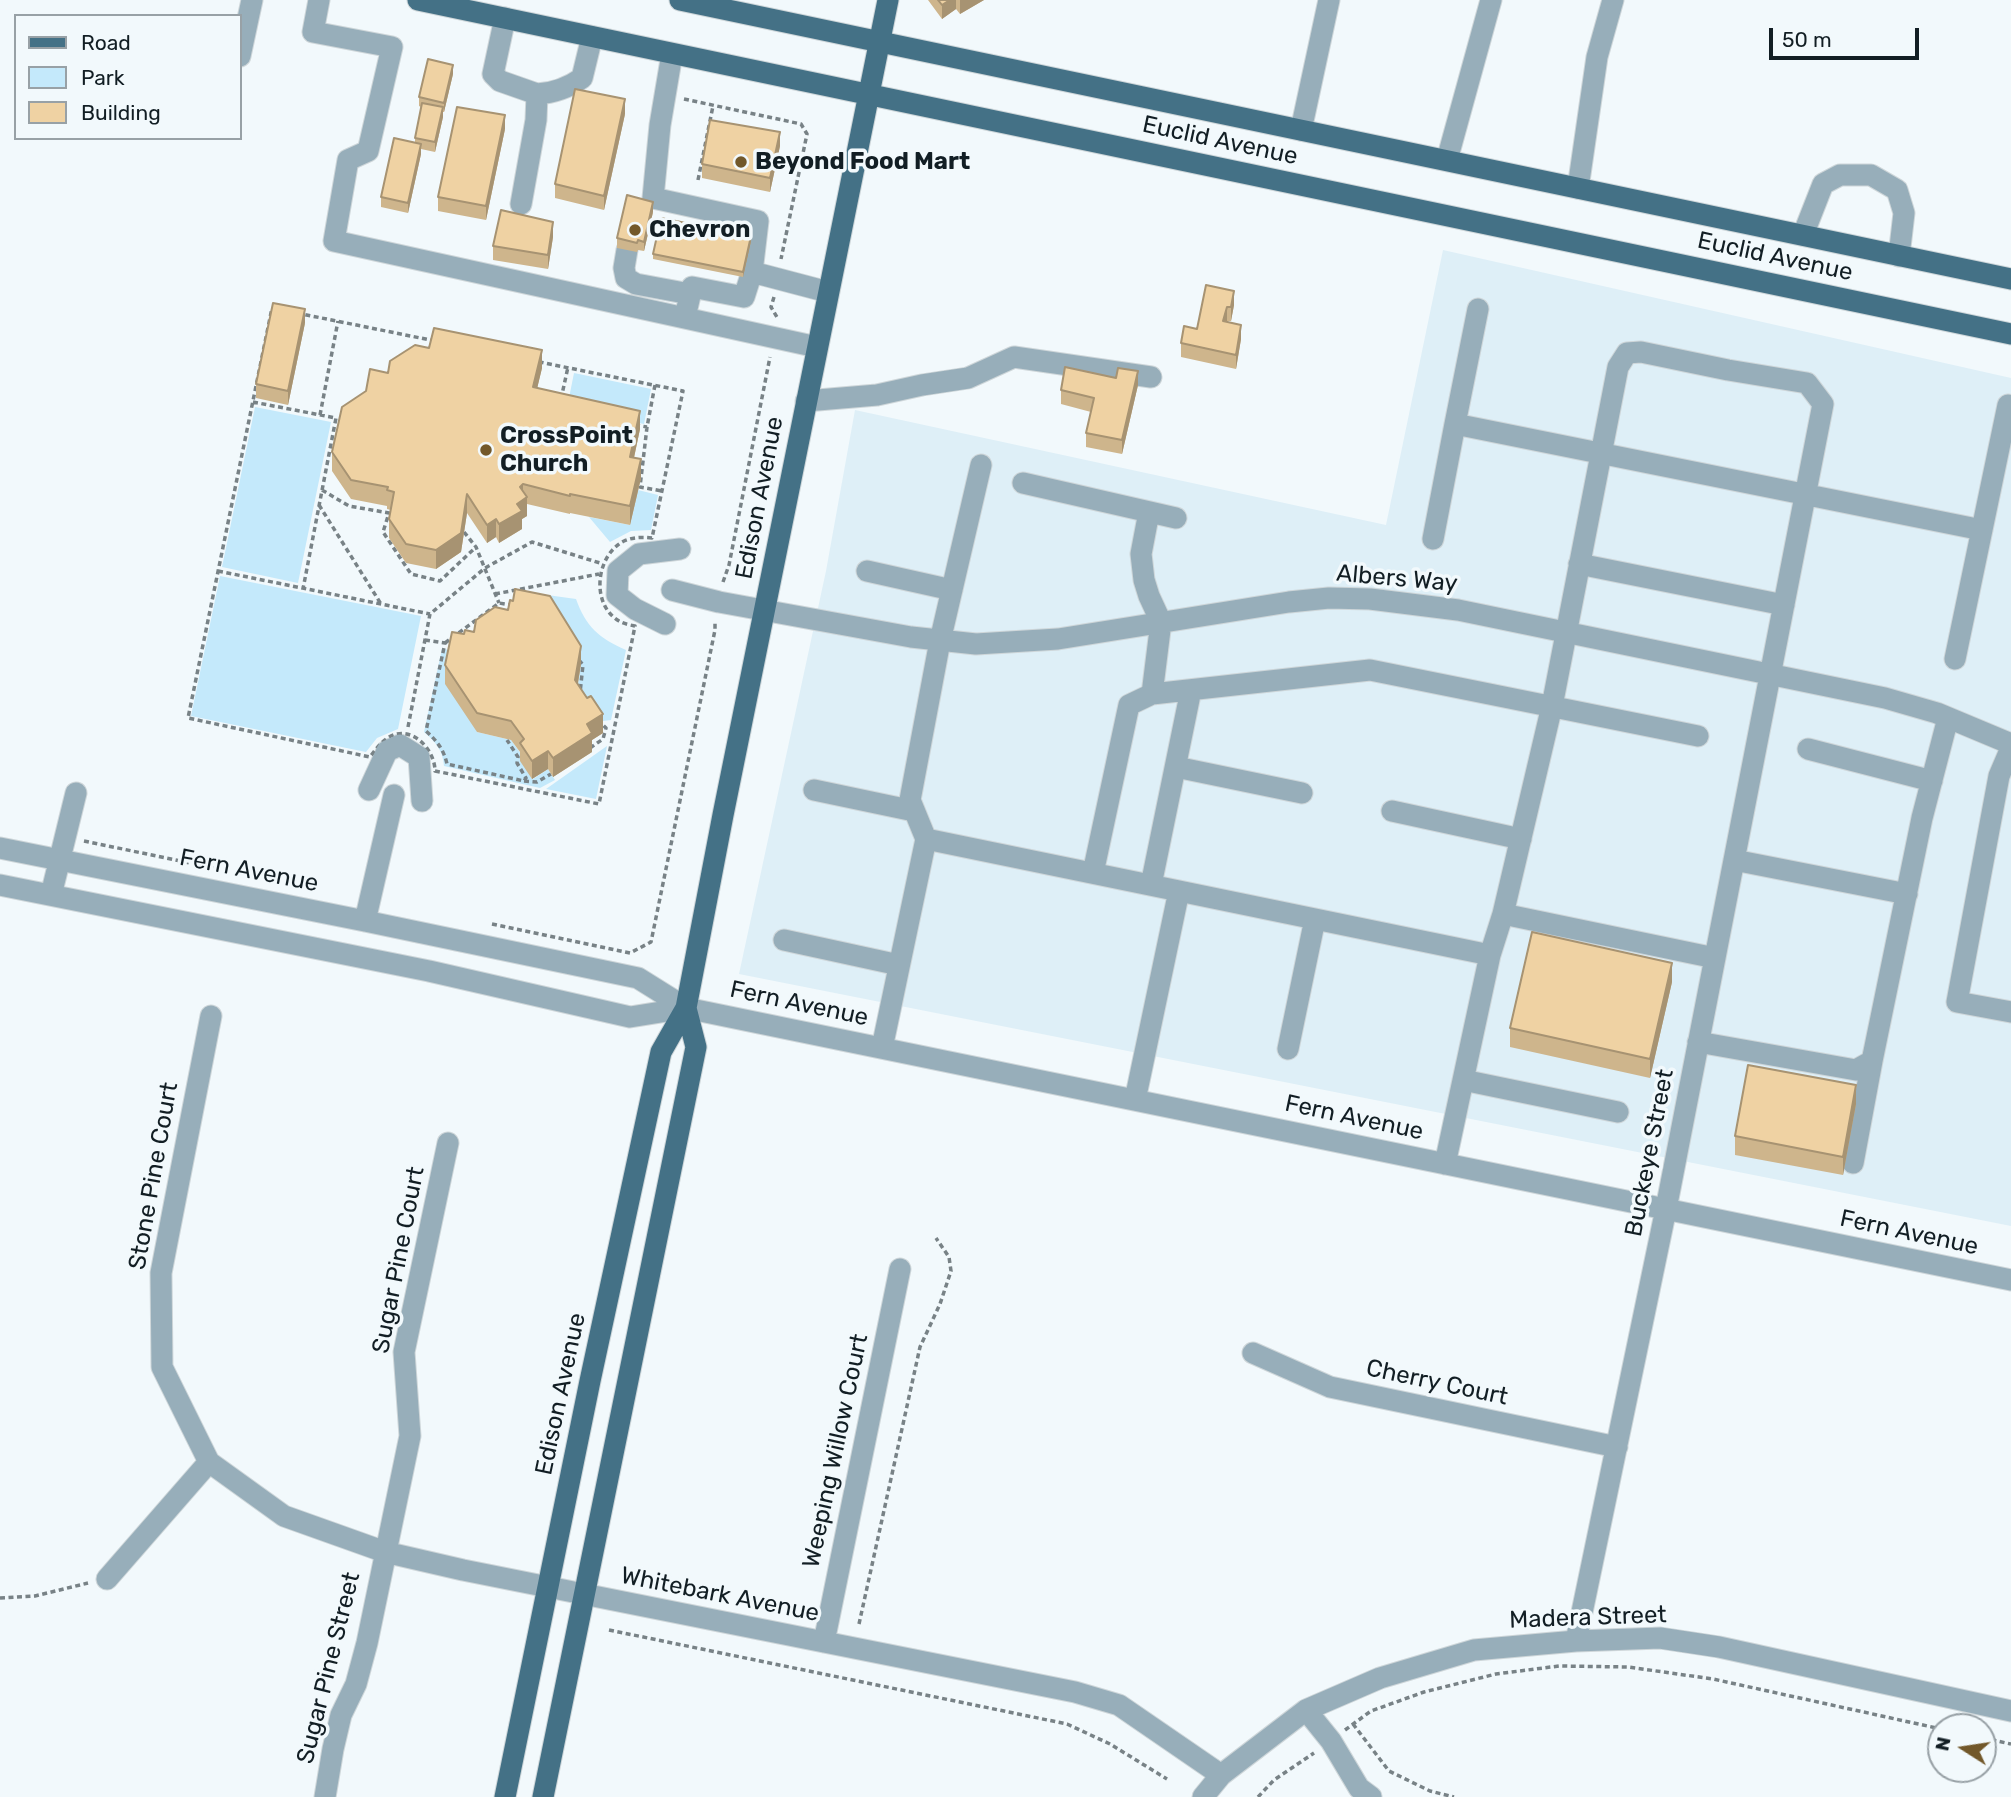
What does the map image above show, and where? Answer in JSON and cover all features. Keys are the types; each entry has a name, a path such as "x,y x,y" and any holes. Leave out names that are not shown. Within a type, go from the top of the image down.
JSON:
{"main road":[{"name":"Euclid Avenue","path":"418,0 2011,334"},
{"name":"Euclid Avenue","path":"680,0 2011,279"},
{"name":"Edison Avenue","path":"505,1797 661,1052 686,1008 867,94 888,0"},
{"name":"Edison Avenue","path":"543,1797 696,1047 686,1008"}],"street":[{"path":"242,47 252,0"},
{"path":"318,0 313,32 392,47 368,151 348,160 334,242 817,347"},
{"path":"1301,130 1329,0"},
{"path":"1447,160 1491,0"},
{"path":"1577,188 1597,57 1612,0"},
{"path":"505,18 493,74 500,80 537,94 569,87 582,78 592,37"},
{"path":"672,54 653,198 758,221 752,272 744,297 692,287 685,317"},
{"path":"521,204 536,120 537,94"},
{"path":"1803,235 1823,184 1840,175 1871,175 1897,190 1904,213 1899,256"},
{"path":"636,206 653,191"},
{"path":"627,250 624,268 626,278 636,284 690,294"},
{"path":"752,272 828,292"},
{"path":"1433,539 1478,309"},
{"name":"Buckeye Street","path":"1576,1641 1666,1209 1823,404 1807,383 1641,352 1627,353 1618,367 1601,453"},
{"path":"806,401 877,395 968,378 1014,357 1151,377"},
{"path":"1955,659 2008,405"},
{"path":"1455,424 1982,530"},
{"path":"1445,1164 1490,955 1503,914 1552,706 1601,453"},
{"path":"882,1048 926,839 910,800 940,641 981,465"},
{"path":"1023,483 1176,519"},
{"path":"1149,512 1141,554 1144,580 1161,622 1152,694"},
{"path":"665,624 635,609 617,595 618,571 639,554 680,549"},
{"path":"1578,564 1784,605"},
{"path":"867,571 952,590"},
{"name":"Albers Way","path":"672,590 719,602 911,637 976,644 1058,639 1289,602 1329,598 1370,599 1458,610 1885,698 1943,715 2011,746"},
{"path":"1093,873 1129,705 1152,694 1370,670 1698,736"},
{"path":"1151,886 1191,690"},
{"path":"1853,1163 1871,1061 1932,781 1943,715"},
{"path":"369,790 387,751 400,746 419,757 422,801"},
{"path":"2011,746 1999,776 1957,1002 2011,1012"},
{"path":"1808,749 1932,781"},
{"path":"1176,767 1302,793"},
{"path":"814,790 914,811"},
{"path":"51,895 76,793"},
{"path":"365,921 394,795"},
{"path":"1392,811 1521,839"},
{"path":"926,839 1490,955"},
{"name":"Fern Avenue","path":"0,848 638,978 686,1008 2011,1280"},
{"path":"1734,860 1906,894"},
{"name":"Fern Avenue","path":"0,885 417,969 629,1017 686,1008"},
{"path":"1135,1100 1178,891"},
{"path":"1503,914 1715,958"},
{"path":"1288,1049 1314,919"},
{"path":"784,940 899,965"},
{"name":"Stone Pine Court","path":"209,1462 162,1367 160,1273 211,1016"},
{"path":"1698,1042 1856,1070 1871,1061"},
{"path":"1463,1080 1618,1112"},
{"name":"Sugar Pine Court","path":"385,1552 410,1436 404,1352 448,1143"},
{"name":"Weeping Willow Court","path":"824,1642 900,1269"},
{"name":"Cherry Court","path":"1253,1353 1330,1387 1617,1447"},
{"path":"107,1579 209,1462"},
{"name":"Whitebark Avenue","path":"209,1462 284,1516 385,1552 1075,1692 1119,1704 1222,1775"},
{"name":"Sugar Pine Street","path":"325,1797 341,1715 356,1684 367,1643 385,1552"},
{"name":"Madera Street","path":"1203,1797 1222,1775 1307,1710 1380,1678 1474,1650 1660,1637 1719,1647 2011,1711"},
{"path":"1307,1710 1331,1741 1359,1788 1371,1797"}],"path":[{"path":"489,924 629,953 651,942 778,319 771,307 807,134 801,124 665,95"},
{"path":"698,180 713,106"},
{"path":"272,308 338,321 683,391 652,538 626,540 616,546 601,573 600,589 610,614 617,620 635,626 599,804 435,771 433,757 428,748 407,736 391,736 379,745 370,757 188,718 272,308"},
{"path":"320,415 338,321"},
{"path":"559,409 568,367"},
{"path":"655,385 640,487 662,491"},
{"path":"253,402 336,418 303,589"},
{"path":"634,425 647,427"},
{"path":"322,489 349,506 389,513 383,532 411,573 440,581 476,547"},
{"path":"319,505 380,604"},
{"path":"464,532 476,547 499,603"},
{"path":"407,736 430,614 485,568 532,542 604,565"},
{"path":"218,572 430,614"},
{"path":"495,594 601,573"},
{"path":"511,605 499,603 445,643 426,731 442,748 447,764 524,781 537,782 551,774"},
{"path":"425,640 445,643"},
{"path":"576,655 583,665 580,698"},
{"path":"590,748 603,739 606,728 597,718"},
{"path":"507,740 518,757 517,763 526,778 524,781"},
{"path":"66,838 225,870"},
{"path":"859,1624 920,1347 940,1304 951,1271 949,1257 936,1238"},
{"path":"0,1598 35,1596 107,1579"},
{"path":"609,1630 1067,1724 1110,1744 1167,1779"},
{"path":"1258,1797 1274,1780 1371,1711 1424,1692 1496,1674 1559,1666 1628,1667 1713,1679 1927,1726"},
{"path":"1353,1724 1389,1772 1430,1791 1454,1797"}],"shaded area":[{"path":"1443,250 2011,378 2011,1226 739,974 826,571 855,410 1386,525"}],"green space":[{"path":"574,373 651,389 644,424 567,408"},
{"path":"255,407 331,422 298,583 222,567"},
{"path":"638,490 658,495 651,530 631,531 610,542 589,517 630,525"},
{"path":"220,576 421,616 398,729 377,738 366,752 191,716"},
{"path":"533,593 576,599 584,617 595,631 626,650 611,720 603,721 516,604"},
{"path":"442,649 452,650 477,732 511,740 524,758 533,779 548,769 555,780 540,788 444,766 438,747 424,732"},
{"path":"607,746 596,799 546,789"}],"building":[{"path":"428,59 453,65 444,103 419,97"},
{"path":"575,89 625,99 604,196 555,184"},
{"path":"422,103 443,107 435,142 415,138"},
{"path":"457,107 505,115 486,206 438,197"},
{"name":"Beyond Food Mart","path":"710,120 780,132 770,178 702,164"},
{"path":"394,138 421,144 408,203 381,197"},
{"name":"Chevron","path":"627,195 653,202 644,242 617,238"},
{"path":"501,210 553,222 548,255 493,246"},
{"path":"661,218 751,236 743,272 653,254"},
{"path":"1206,285 1234,291 1231,307 1227,307 1223,321 1241,325 1236,355 1181,343 1184,326 1197,329"},
{"path":"273,303 305,309 288,391 256,384"},
{"name":"CrossPoint Church","path":"434,328 542,350 533,387 640,411 630,457 641,459 630,506 570,496 523,484 520,487 527,497 517,504 522,511 499,524 496,519 487,525 467,494 461,533 436,550 406,544 389,519 394,492 387,490 388,487 351,480 332,452 342,407 366,391 370,369 388,373 390,361 415,345 429,348"},
{"path":"1065,367 1116,378 1118,368 1138,371 1122,440 1086,433 1094,398 1061,390"},
{"path":"515,589 550,596 581,646 575,680 587,698 591,696 603,714 587,724 592,733 553,758 548,751 532,761 520,743 524,739 511,721 477,713 445,665 452,632 474,632 476,620 495,607 508,610"},
{"path":"1532,932 1672,963 1650,1059 1510,1028"},
{"path":"1748,1065 1856,1085 1843,1157 1735,1136"}],"place":[{"name":"Beyond Food Mart","path":"741,162"},
{"name":"Chevron","path":"635,230"},
{"name":"CrossPoint Church","path":"486,450"}]}
